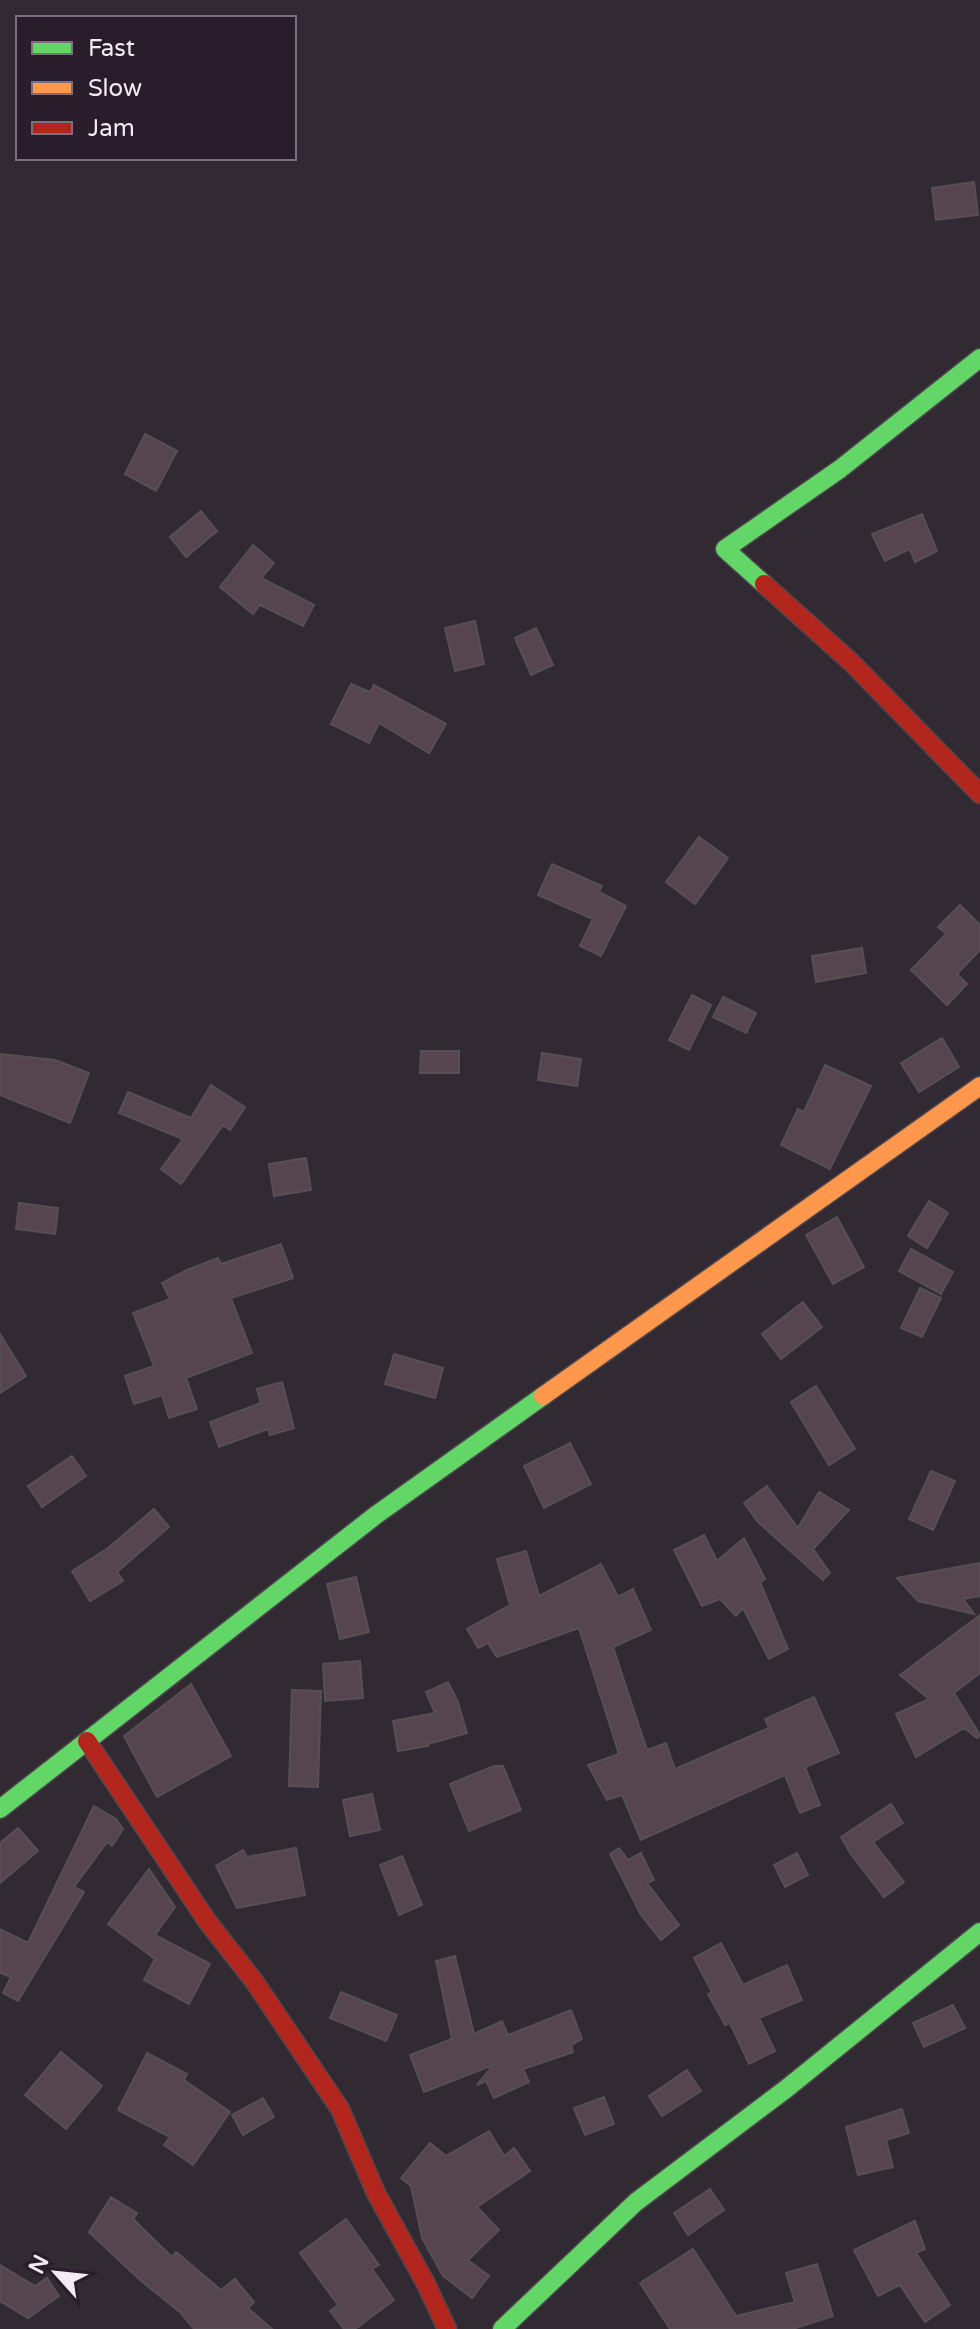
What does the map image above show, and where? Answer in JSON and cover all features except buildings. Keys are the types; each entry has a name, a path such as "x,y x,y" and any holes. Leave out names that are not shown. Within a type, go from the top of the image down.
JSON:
{"street":[{"path":"980,358 840,469 725,549 852,663 980,794"},
{"path":"0,1809 376,1515 980,1086"},
{"path":"87,1741 207,1921 254,1981 340,2109 376,2193 447,2329"},
{"path":"502,2329 636,2202 786,2089 980,1932"}],"traffic: fast":[{"path":"764,584 725,549 840,469 980,358"},
{"path":"0,1809 376,1515 543,1396"},
{"path":"502,2329 636,2202 786,2089 980,1932"}],"traffic: slow":[{"path":"543,1396 980,1086"}],"traffic: jam":[{"path":"764,584 852,663 980,794"},
{"path":"87,1741 207,1921 254,1981 340,2109 376,2193 447,2329"}]}
